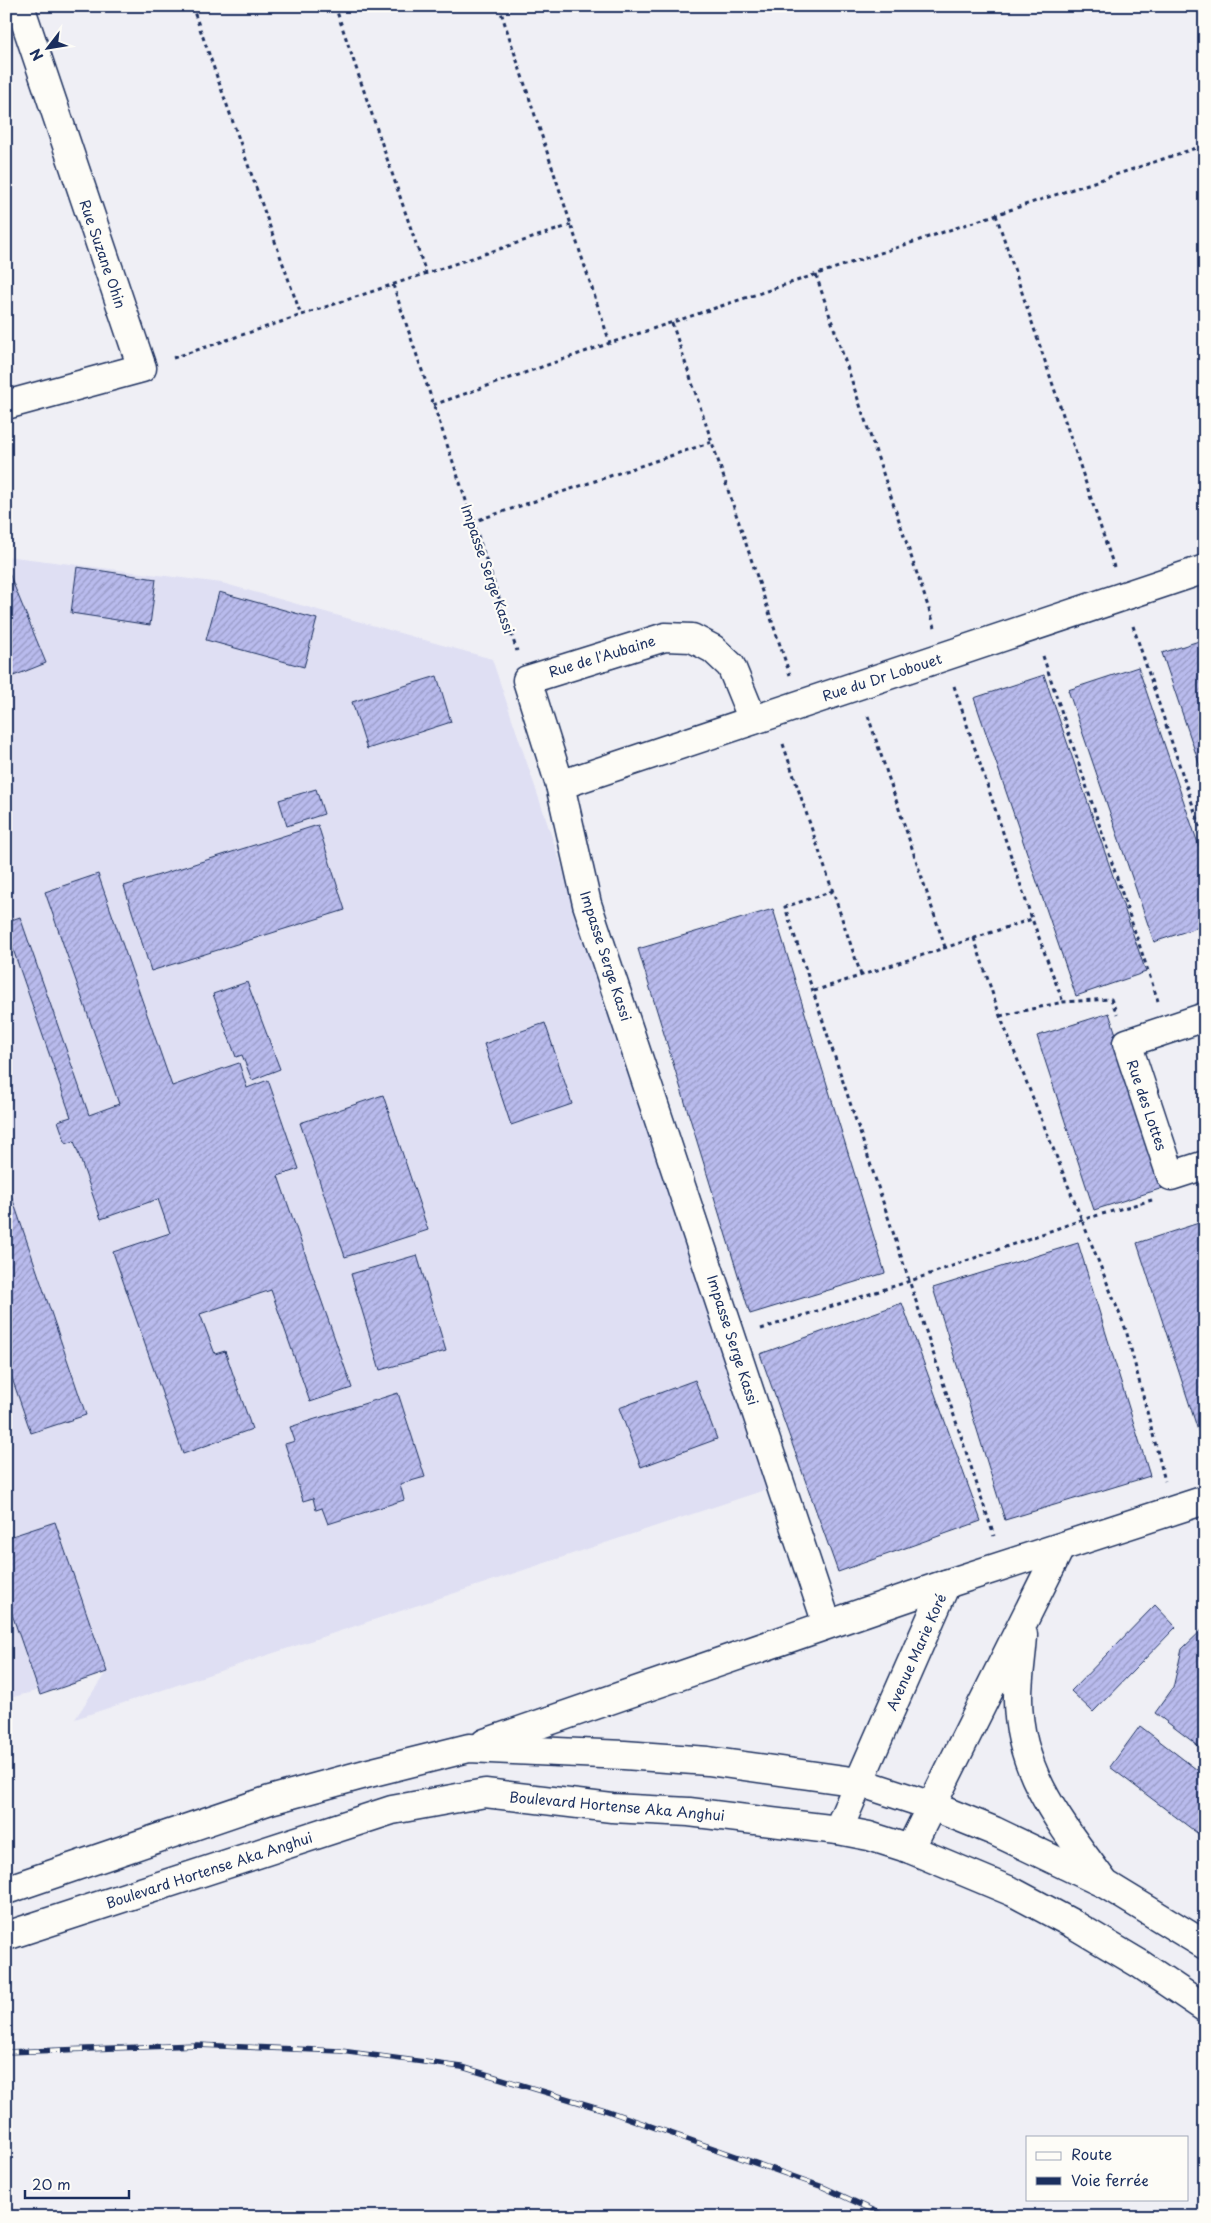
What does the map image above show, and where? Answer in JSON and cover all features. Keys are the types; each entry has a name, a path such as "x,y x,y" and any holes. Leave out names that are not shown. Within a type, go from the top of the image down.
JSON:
{"main road":[{"name":"Rue Suzane Ohin","path":"28,8 142,368"},
{"path":"6,405 142,368"},
{"name":"Rue du Dr Lobouet","path":"560,785 1205,569"},
{"name":"Rue de l'Aubaine","path":"527,680 665,637 692,638 713,649 731,666 763,716"},
{"name":"Impasse Serge Kassi","path":"527,680 560,785 587,904 827,1624"},
{"name":"Rue des Lottes","path":"1171,1176 1127,1043 1167,1030 1202,1026"},
{"path":"1171,1176 1205,1165"},
{"name":"Avenue Marie Koré","path":"838,1830 946,1584 1205,1500"},
{"path":"910,1849 1060,1548"},
{"path":"6,1890 270,1800 369,1772 470,1748 946,1584"},
{"path":"1025,1619 1018,1697 1024,1745 1033,1773 1051,1811 1105,1884"},
{"path":"470,1748 708,1761 859,1782 932,1806 1020,1843 1105,1884 1205,1945"},
{"name":"Boulevard Hortense Aka Anghui","path":"6,1936 392,1810 484,1794 612,1808 689,1812 838,1830 869,1836 910,1849 1013,1892 1073,1924 1140,1964 1205,2008"}],"path":[{"path":"192,6 301,315"},
{"path":"335,6 426,274"},
{"path":"499,6 610,343"},
{"path":"433,405 610,343 1205,145"},
{"path":"996,215 1205,842"},
{"path":"142,368 571,225"},
{"name":"Impasse Serge Kassi","path":"393,285 527,680"},
{"path":"672,323 800,704"},
{"path":"472,522 712,442"},
{"path":"1033,626 1167,1030"},
{"path":"858,685 945,947"},
{"path":"763,716 833,891 861,976"},
{"path":"833,891 785,906 1004,1566"},
{"path":"814,991 1032,919"},
{"path":"974,938 1000,1016 1126,1330 1173,1511"},
{"path":"1000,1016 1063,1002 1111,999 1127,1043"},
{"path":"732,1338 910,1281 1081,1220 1177,1193 1171,1176"}],"shaded area":[{"path":"6,556 222,583 492,659 771,1488 75,1719 106,1672 6,1699"}],"building":[{"path":"6,566 46,663 6,679"},
{"path":"77,567 156,579 150,625 71,613"},
{"path":"219,592 317,619 304,667 206,640"},
{"path":"1205,639 1205,781 1162,653"},
{"path":"1138,667 1205,864 1205,925 1154,942 1068,690"},
{"path":"1044,675 1146,972 1076,996 974,698"},
{"path":"437,676 451,722 367,749 352,702"},
{"path":"316,789 324,814 287,826 279,800"},
{"path":"318,825 345,910 151,971 124,886"},
{"path":"98,874 172,1086 239,1063 247,1088 268,1080 299,1169 278,1176 352,1388 310,1402 271,1290 200,1314 215,1354 225,1351 252,1429 183,1454 113,1252 170,1233 158,1199 101,1219 74,1141 66,1144 58,1121 71,1117 6,929 6,922 20,917 89,1115 119,1104 45,892"},
{"path":"773,909 885,1273 750,1314 638,949"},
{"path":"247,982 280,1069 252,1080 242,1055 236,1057 213,994"},
{"path":"1109,1013 1166,1187 1094,1210 1037,1036"},
{"path":"545,1023 572,1104 511,1125 484,1044"},
{"path":"383,1095 428,1230 345,1257 300,1123"},
{"path":"6,1180 86,1415 31,1433 6,1361"},
{"path":"1205,1221 1205,1452 1137,1243"},
{"path":"1078,1243 1150,1476 1005,1520 933,1288"},
{"path":"417,1255 446,1351 380,1370 351,1274"},
{"path":"902,1303 981,1521 838,1572 760,1354"},
{"path":"695,1380 717,1439 641,1467 619,1408"},
{"path":"398,1393 425,1477 400,1484 404,1500 328,1524 322,1508 316,1510 313,1498 303,1501 285,1444 295,1441 290,1427"},
{"path":"55,1522 107,1672 40,1695 6,1597 6,1538"},
{"path":"1155,1605 1176,1627 1093,1712 1071,1691"},
{"path":"1205,1627 1205,1751 1155,1713 1173,1688 1182,1649"},
{"path":"1140,1726 1205,1776 1205,1839 1110,1767"}],"railway":[{"path":"6,2052 197,2045 341,2051 462,2067 605,2110 823,2187 888,2217"}]}
